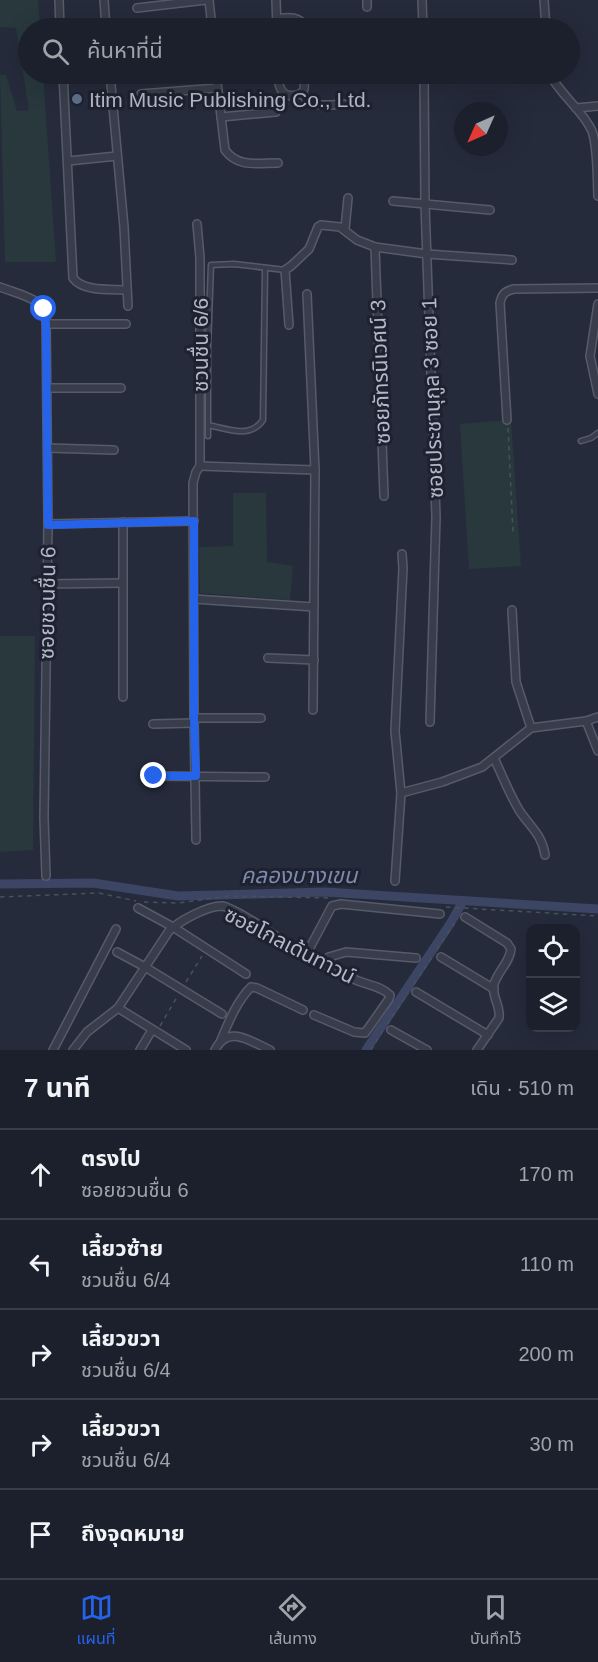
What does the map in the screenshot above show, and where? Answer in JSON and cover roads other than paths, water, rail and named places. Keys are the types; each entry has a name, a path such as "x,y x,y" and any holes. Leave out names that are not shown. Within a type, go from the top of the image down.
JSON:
{"street":[{"path":"59,0 60,18"},
{"path":"104,0 105,18"},
{"path":"137,8 208,0 211,18"},
{"path":"276,0 277,18"},
{"path":"423,0 423,18"},
{"path":"544,0 545,18"},
{"path":"64,84 73,278 77,284 84,286 128,290"},
{"path":"111,84 128,306"},
{"path":"217,84 225,150 230,158 239,163 278,163"},
{"path":"279,84 283,93 295,96 302,93 304,84"},
{"name":"ซอยประชานุกูล 3 ซอย 1","path":"424,84 425,204 436,517 430,722"},
{"path":"555,84 592,129 596,142 598,196"},
{"path":"141,94 217,88"},
{"path":"302,93 310,104 344,104"},
{"path":"576,108 598,106"},
{"path":"221,117 276,112"},
{"path":"69,161 117,156"},
{"path":"345,229 348,198"},
{"path":"393,201 490,210"},
{"name":"ชวนชื่น 6/6","path":"196,840 194,477 200,466 200,258 197,224"},
{"path":"289,325 285,270 309,249 321,225 345,229 357,240 375,247 427,254 512,260"},
{"name":"ซอยภัทรนิเวศน์ 3","path":"375,247 384,496"},
{"name":"ซอยชวนชื่น 6","path":"0,287 37,302 44,309 46,324 48,448 44,818 46,876"},
{"path":"507,420 501,296 514,289 598,288"},
{"path":"307,294 315,470 313,710"},
{"path":"598,304 590,356 598,394"},
{"path":"46,324 126,324"},
{"path":"47,388 121,388"},
{"path":"48,448 114,450"},
{"path":"200,466 315,470"},
{"path":"48,525 194,521"},
{"path":"123,522 123,697"},
{"path":"395,881 401,793 394,731 404,568 402,554"},
{"path":"47,584 122,583"},
{"path":"194,599 314,607"},
{"path":"512,610 516,682 531,728"},
{"path":"268,657 314,660"},
{"path":"401,793 442,782 482,767 531,728 586,721 598,717"},
{"path":"153,724 261,718"},
{"path":"586,721 598,751"},
{"path":"494,758 518,808 531,829 540,836 545,855"},
{"path":"154,776 265,777"},
{"path":"306,955 332,906 341,904 440,914"},
{"name":"ซอยโกลเด้นทาวน์","path":"73,1050 87,1032 118,1008 173,927 192,915 223,906 306,955 356,980 385,990 390,995 365,1033 354,1032 314,1015"},
{"path":"138,908 173,927 246,974"},
{"path":"461,918 507,943 511,949 511,954 494,984 496,1002 500,1012 499,1018 477,1050"},
{"path":"53,1050 116,929"},
{"path":"117,952 146,967 222,1014"},
{"path":"321,962 346,952 416,958"},
{"path":"441,957 494,988"},
{"path":"215,1050 228,1022 251,987 303,1010"},
{"path":"416,992 488,1035"},
{"path":"118,1008 186,1050"},
{"path":"140,1050 152,1030"},
{"path":"391,1030 427,1050"},
{"path":"221,1040 227,1036 236,1036 270,1050"}],"lane":[{"path":"208,436 211,265 234,264 285,270"},
{"path":"208,425 249,432 258,428 263,420 265,268"},
{"path":"581,441 598,433"},
{"path":"591,438 598,443"}],"waterway":[{"name":"คลองบางเขน","path":"0,884 93,883 178,896 325,892 598,909"},
{"path":"366,1050 463,901"}],"place":[{"name":"Itim Music Publishing Co., Ltd.","path":"77,99"}]}
